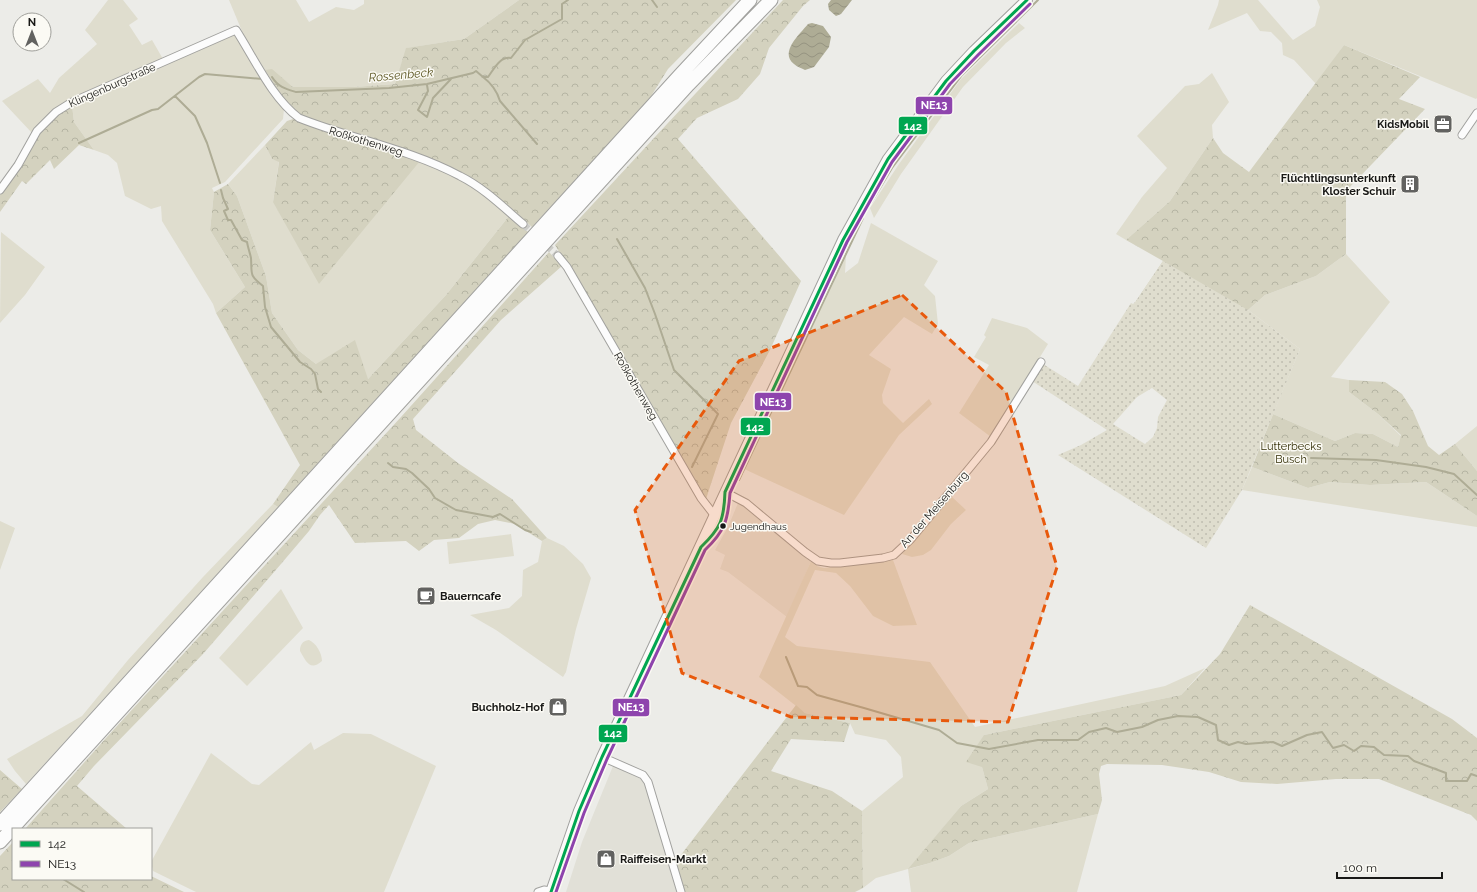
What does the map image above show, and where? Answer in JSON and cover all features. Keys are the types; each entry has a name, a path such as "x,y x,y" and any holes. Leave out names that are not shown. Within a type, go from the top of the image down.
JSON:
{"highway":[{"path":"0,824 750,0"},
{"path":"13,828 688,85 771,0"},
{"path":"0,842 12,829"}],"main road":[{"path":"551,891 579,811 602,757 843,240 888,159 946,81 974,51 1027,0"}],"street":[{"name":"Klingenburgstraße","path":"0,190 18,165 37,131 61,109 72,102 236,30"},
{"name":"Roßkothenweg","path":"236,30 275,93 292,113 299,118 402,152 461,176 492,197 523,224"},
{"path":"1462,135 1477,113"},
{"name":"Roßkothenweg","path":"558,256 566,266 701,498 715,516"},
{"name":"An der Meisenburg","path":"725,492 746,503 818,561 840,563 878,559 894,555 911,540 991,442 1041,362"},
{"path":"602,757 643,775 648,782 680,892"},
{"path":"538,892 544,890 551,891"}],"highlighted area":[{"path":"902,295 1006,392 1057,567 1008,722 791,717 682,673 635,510 739,361"}],"shaded area":[{"path":"108,0 123,0 138,19 129,25 142,45 152,40 163,59 70,100 32,133 2,101 38,79 50,93 59,78 97,44 85,30"},
{"path":"229,0 296,0 309,22 336,7 354,10 364,4 364,0 519,0 464,39 407,48 395,84 354,87 293,87 272,70 265,70 244,36"},
{"path":"1219,0 1258,0 1293,40 1315,26 1320,7 1317,0 1477,0 1477,98 1476,99 1344,45 1316,84 1294,60 1283,55 1282,43 1271,32 1260,31 1247,13 1208,30"},
{"path":"1019,23 1025,28 1006,43 963,87 901,174 874,218 870,208 899,164 961,79"},
{"path":"232,35 238,37 284,109 283,119 225,182 212,188 214,192 210,230 245,287 216,313 213,304 162,221 161,206 151,209 125,196 117,163 108,155 94,150 74,122 72,105"},
{"path":"1212,73 1229,102 1212,125 1213,138 1170,201 1126,240 1116,234 1142,197 1167,168 1137,136 1185,86 1199,84"},
{"path":"265,145 272,159 279,161 273,202 420,161 463,180 481,192 509,216 446,295 368,379 316,364 298,350 272,313 266,276 237,196 228,184"},
{"path":"871,223 938,261 924,285 935,296 938,324 932,334 904,317 869,355 891,369 882,395 883,403 903,423 929,399 932,404 899,435 844,515 742,468 814,314 846,256 845,273 858,263"},
{"path":"1,232 45,267 25,295 0,323"},
{"path":"1346,254 1390,302 1331,377 1349,380 1349,392 1378,414 1401,436 1398,447 1373,434 1355,433 1335,441 1273,414 1300,349 1248,310 1265,295 1316,276"},
{"path":"1163,261 1248,310 1300,349 1242,490 1206,548 1058,455 1081,445 1107,430 1032,381 1043,364 1078,386 1131,303 1133,304","holes":["1152,388 1167,400 1158,417 1157,428 1153,437 1145,444 1113,424 1137,397"]},
{"path":"992,318 1027,328 1048,344 991,437 959,413 989,365 974,357 986,337 984,335"},
{"path":"1477,426 1477,471 1455,444"},
{"path":"1252,467 1308,488 1330,482 1370,485 1426,482 1477,516 1477,527 1242,490"},
{"path":"950,495 966,510 951,524 931,550 923,555 912,557 902,554"},
{"path":"738,503 748,508 811,561 787,617 728,572 720,569 725,555 715,550 728,527"},
{"path":"273,504 278,507 26,784 7,759 82,716 128,660 203,577"},
{"path":"0,521 15,528 0,570"},
{"path":"511,534 514,556 449,564 447,542"},
{"path":"547,538 564,546 583,564 591,578 576,629 566,672 563,677 496,630 470,615 509,608 522,596 523,570 538,562 542,541"},
{"path":"893,560 917,625 893,626 873,616 850,586 836,573 815,570 785,637 797,646 930,662 975,727 1165,686 1205,668 1181,695 984,735 982,767 988,789 961,806 909,869 949,856 969,843 1098,814 1077,892 911,892 908,869 876,878 863,888 862,811 903,777 901,757 886,740 855,734 850,723 805,713 759,677 811,561 817,563 817,566 824,568"},
{"path":"281,589 303,628 247,686 219,658"},
{"path":"309,640 312,641 320,652 322,661 318,664 309,664 300,651 302,644"},
{"path":"343,733 371,734 436,766 384,892 196,892 153,871 152,860 211,753 252,784 259,785 311,742 314,750"},
{"path":"613,766 640,778 646,786 678,892 566,892 582,842"}],"green space":[{"path":"519,0 736,0 668,69 648,101 532,227 477,182 423,155 420,161 319,284 273,202 279,162 272,159 265,145 287,121 302,116 282,97 265,70 272,69 293,87 354,87 395,84 406,48 464,39"},
{"path":"783,0 810,0 803,6 769,48 760,74 738,99 697,118 678,139 801,281 770,350 731,423 706,499 555,245"},
{"path":"1344,45 1420,77 1399,99 1425,109 1346,191 1346,254 1316,276 1265,295 1248,310 1136,301 1163,261 1126,240 1170,201 1213,138 1223,153 1249,172"},
{"path":"72,105 74,122 94,150 79,145 54,169 50,160 26,184 22,181 0,212 0,195 21,165 40,132 53,118"},
{"path":"228,184 237,196 266,276 272,313 298,350 316,364 355,340 368,379 446,295 509,216 528,232 278,507 273,504 300,465 216,313 245,287 210,230 214,192"},
{"path":"549,252 562,266 501,320 413,419 416,430 458,463 512,499 547,538 542,541 515,524 495,520 478,524 459,538 434,540 419,551 406,541 355,543 329,505 309,531 203,654 94,766 77,786 126,828 26,828 106,738 401,417"},
{"name":"Lutterbecks Busch","path":"1349,380 1385,382 1402,394 1413,411 1428,446 1439,455 1455,444 1477,471 1477,516 1426,482 1370,485 1330,482 1308,488 1252,467 1273,414 1335,441 1355,433 1373,434 1398,447 1401,435 1378,414 1349,392"},
{"path":"1250,605 1452,719 1477,738 1477,821 1471,815 1379,779 1336,779 1277,784 1241,782 1209,772 1162,765 1107,764 1101,766 1099,774 1102,800 1098,814 969,843 949,856 908,869 961,806 988,789 982,767 966,762 984,735 1181,695 1220,654"},
{"path":"796,705 805,713 850,723 844,742 791,739 771,771 832,791 862,811 863,888 855,892 684,892 676,863 677,860"},
{"path":"0,770 22,789 0,812"},
{"path":"12,843 12,880 152,880 152,876 184,892 0,892 0,856"}],"water":[{"path":"831,0 852,0 841,14 836,16 829,10 828,4"},
{"path":"812,23 823,26 831,37 829,47 814,67 805,70 794,64 790,59 789,54 792,43 808,24"}],"waterway":[{"name":"Rossenbeck","path":"272,77 286,89 296,92 389,88 427,84 476,71 483,77 488,77 500,61 511,58 525,40 562,19 562,4 568,0"},
{"path":"652,0 657,7"},
{"path":"871,203 892,168 962,75 1038,0"},
{"name":"Rossenbeck","path":"79,143 152,110 158,109 205,74 263,79"},
{"path":"483,77 489,82 500,101 537,144"},
{"path":"427,85 428,91 418,110 427,117 433,98 451,79"},
{"path":"175,96 195,116 207,143 220,183"},
{"path":"221,190 228,209 224,211 228,220 231,220 242,240 247,242 251,258 252,274 253,277 263,286 265,307 271,327 300,362 311,369 315,374 318,389 321,392"},
{"path":"739,480 863,218"},
{"path":"617,239 645,288 674,370 718,414 692,467"},
{"path":"1311,458 1376,460 1426,467 1454,474 1477,495"},
{"path":"388,463 393,467 406,469 412,473 429,489 435,498 456,510 493,517 500,514 525,530 531,532"},
{"path":"786,657 798,686 807,687 817,695 939,730 957,743 989,749 1038,740 1078,740 1089,732 1106,728 1117,732 1142,727 1158,720 1178,716 1198,717 1216,725 1218,740 1229,745 1238,742 1246,744 1273,742 1282,746 1307,735 1322,732 1333,748 1344,745 1354,751 1361,746 1374,747 1384,755 1408,756 1414,761 1446,773 1446,781 1467,781 1471,774 1477,776"},
{"path":"65,880 84,892"}],"tunnel":[{"path":"523,224 558,256"}],"transit line":[{"name":"142","path":"551,892 579,811 602,757 701,547 713,534 720,522 724,509 725,492 843,240 888,159 946,81 974,51 1027,0"},
{"name":"NE13","path":"556,892 584,813 607,759 705,550 721,531 728,511 730,493 847,242 892,162 950,84 1030,4"}],"place":[{"name":"KidsMobil","path":"1443,124"},
{"name":"Flüchtlingsunterkunft Kloster Schuir","path":"1410,184"},
{"name":"Jugendhaus","path":"723,526"},
{"name":"Bauerncafe","path":"426,596"},
{"name":"Buchholz-Hof","path":"558,707"},
{"name":"Raiffeisen-Markt","path":"606,859"}]}
